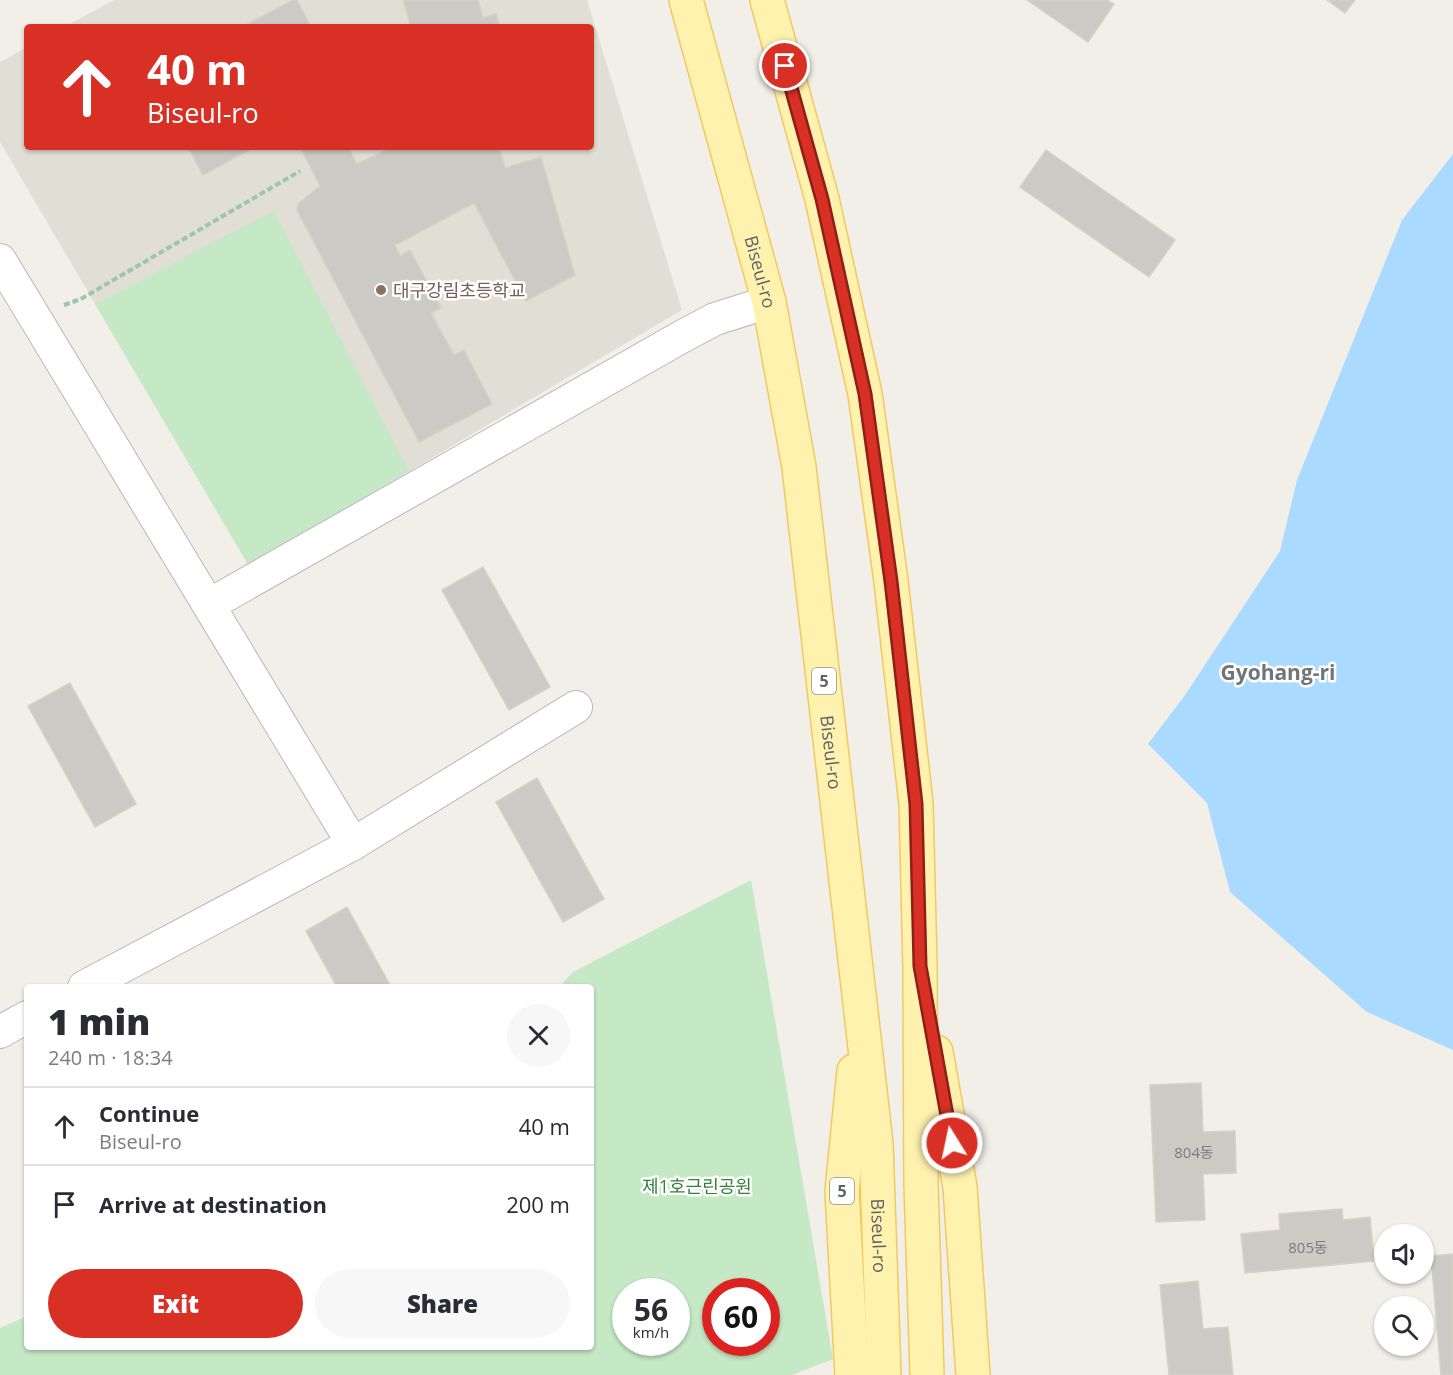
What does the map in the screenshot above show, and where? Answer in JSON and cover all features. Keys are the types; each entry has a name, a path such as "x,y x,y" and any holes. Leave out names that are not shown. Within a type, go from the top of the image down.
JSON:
{"main road":[{"name":"Biseul-ro","path":"686,0 769,302 799,467 876,1144 884,1375"},
{"path":"767,0 822,199 865,394 891,581 916,804 920,966 921,1184 927,1375"},
{"path":"920,966 960,1187 973,1375"},
{"name":"5","path":"852,1375 842,1191 861,1007"}],"street":[{"path":"0,260 353,844"},
{"path":"209,605 683,336 715,319 769,302"},
{"path":"90,984 353,844 576,707"},
{"path":"0,1032 24,1019"}],"path":[{"path":"33,315 81,299 300,171"}],"shaded area":[{"name":"대구강림초등학교","path":"114,0 587,0 682,310 249,566 0,142 0,62 24,49 24,150 594,150 594,24 70,24"}],"green space":[{"path":"274,211 409,471 249,566 95,304"},
{"name":"제1호근린공원","path":"751,880 833,1359 792,1375 0,1375 0,1328 24,1317 24,1350 594,1350 594,984 562,984 573,972"}],"water":[{"path":"1453,154 1453,1050 1367,1012 1230,892 1207,803 1148,744 1185,695 1280,551 1297,480 1402,220"}],"building":[{"path":"297,0 309,24 248,24"},
{"path":"403,0 478,0 483,18 496,14 499,24 410,24"},
{"path":"1027,0 1107,0 1114,4 1088,42"},
{"path":"1327,0 1355,0 1345,13"},
{"path":"190,150 249,150 203,175"},
{"path":"302,150 350,150 357,164 387,150 500,150 505,168 541,157 575,275 526,301 474,203 395,245 400,256 410,250 441,308 431,313 454,355 464,350 492,404 419,442 297,210 298,204 320,186"},
{"path":"1046,150 1175,240 1149,277 1020,187"},
{"path":"483,567 550,687 509,710 442,590"},
{"path":"70,683 136,804 95,827 28,706"},
{"path":"537,778 604,899 563,922 496,802"},
{"path":"347,907 389,984 335,984 306,931"},
{"path":"1201,1083 1203,1132 1235,1131 1236,1173 1203,1174 1205,1220 1156,1222 1150,1085"},
{"path":"1342,1209 1343,1220 1370,1217 1374,1261 1245,1273 1241,1234 1280,1230 1279,1214"},
{"path":"1453,1254 1453,1375 1441,1375 1433,1284 1434,1256"},
{"path":"1198,1281 1203,1329 1228,1327 1233,1375 1169,1375 1160,1285"}],"place":[{"name":"대구강림초등학교","path":"381,290"}],"district":[{"name":"Gyohang-ri","path":"1278,672"}],"route":[{"path":"785,66 822,199 865,394 891,581 916,804 920,966 952,1143"}]}
